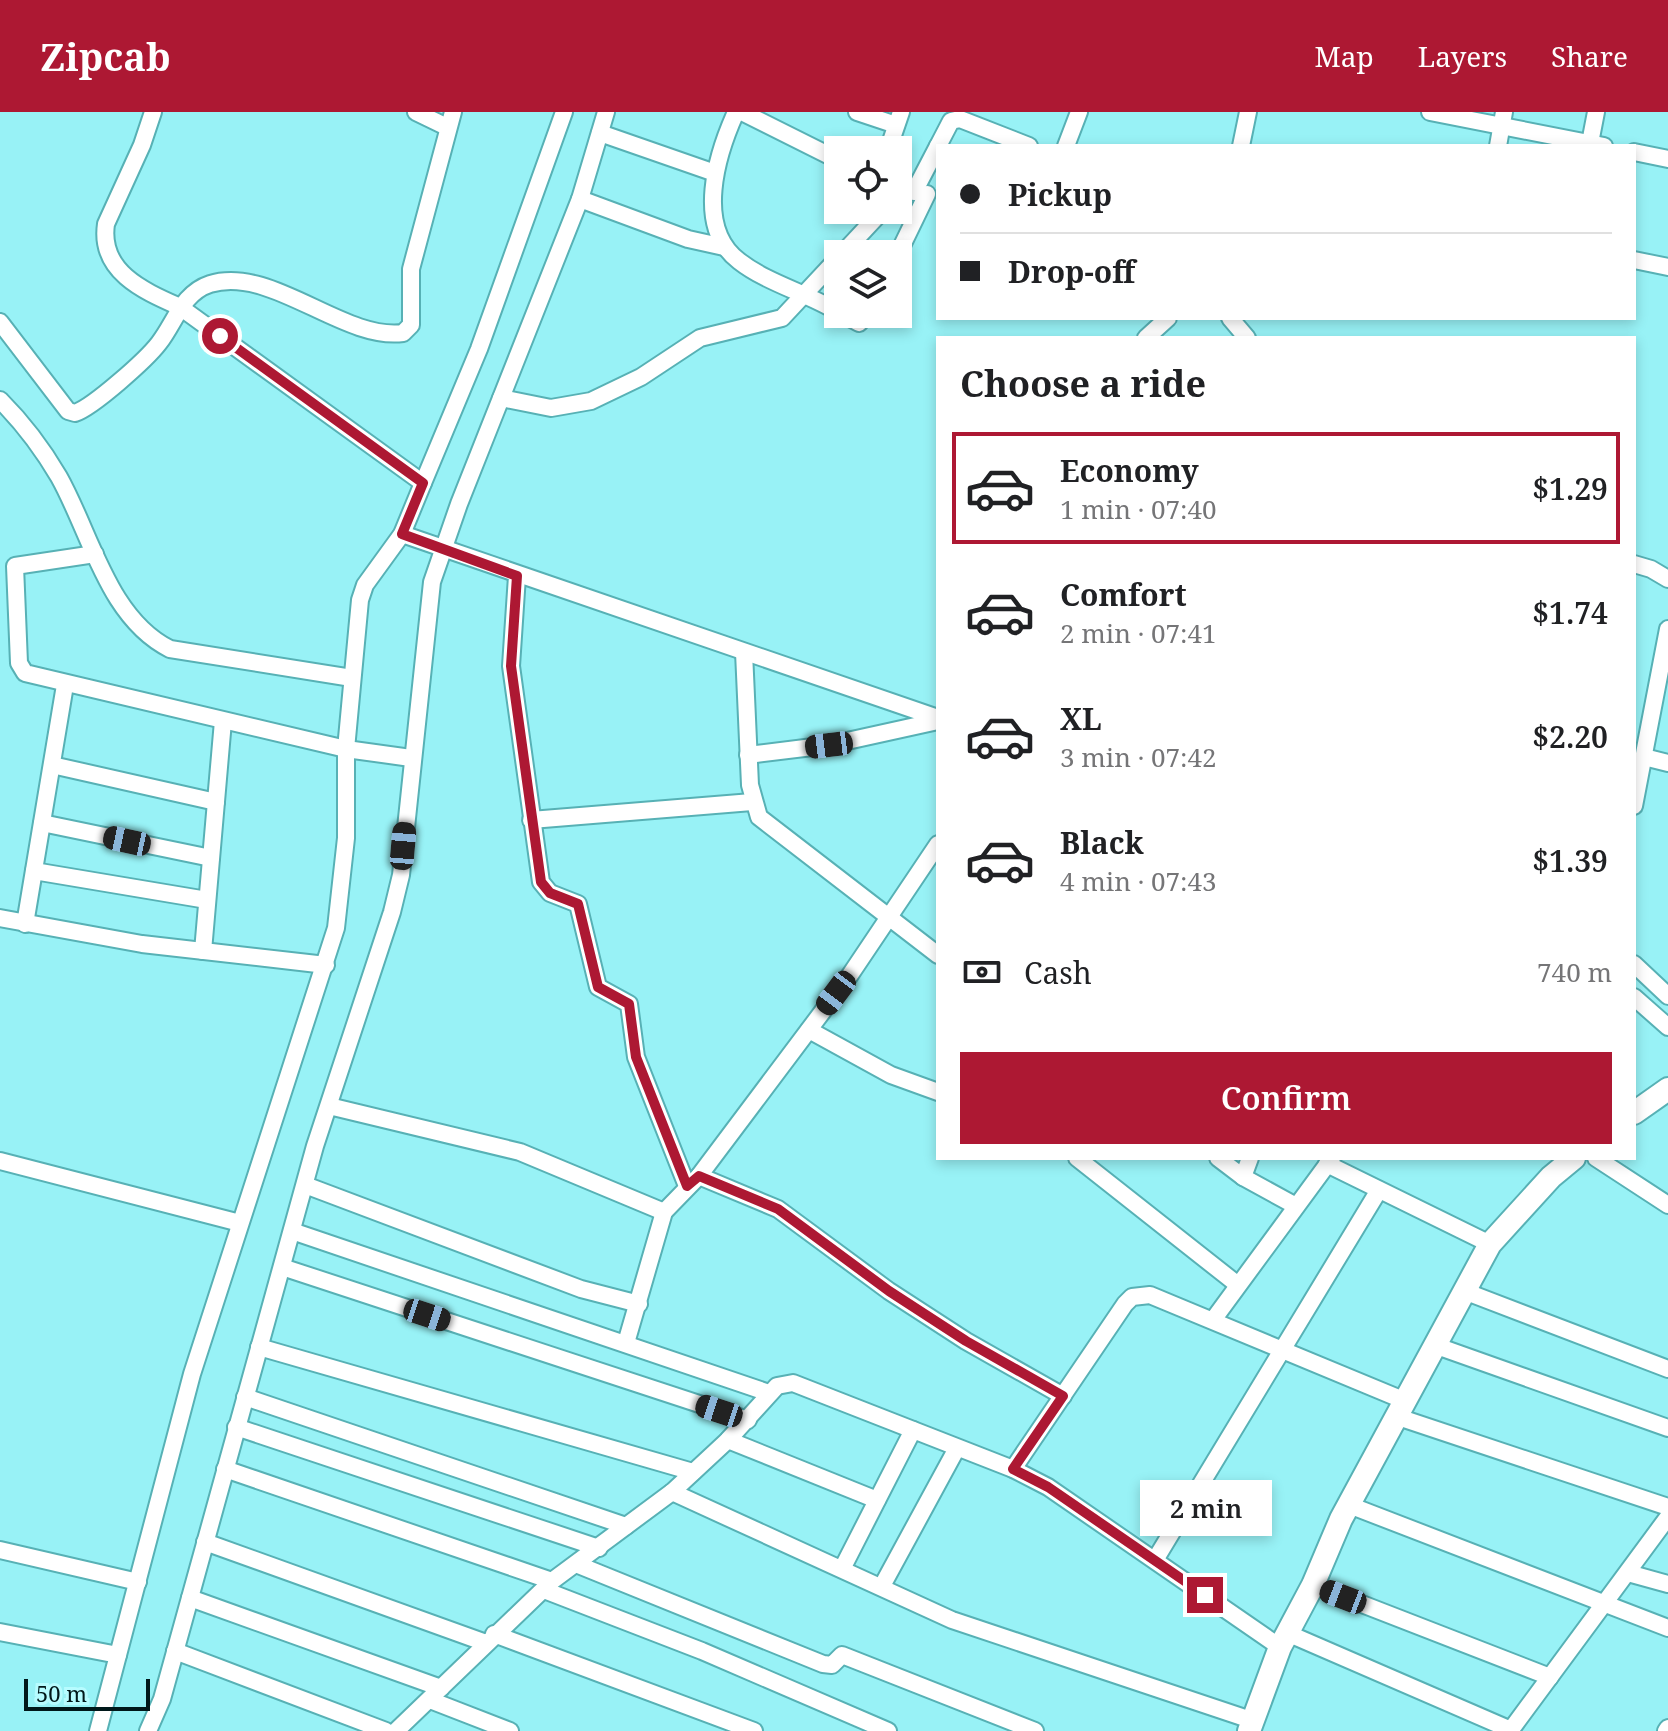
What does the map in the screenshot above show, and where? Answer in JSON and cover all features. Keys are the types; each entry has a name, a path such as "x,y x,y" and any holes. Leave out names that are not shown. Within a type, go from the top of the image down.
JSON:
{"street":[{"path":"153,112 142,145 106,224 104,236 112,261 140,289 180,307 423,483"},
{"path":"0,322 68,411 75,413 159,344 180,307 206,285 236,283 257,287 386,333 408,330 411,269 450,120 416,112"},
{"path":"98,1731 192,1374 336,928 346,838 346,749 360,600 365,585 402,534 479,349 564,112"},
{"path":"148,1731 175,1651 305,1185 392,912 401,875 432,582 580,199 606,112"},
{"path":"824,153 739,112 724,138 715,173 715,223 724,247 739,261 824,304"},
{"path":"857,112 899,118"},
{"path":"1067,144 1079,112"},
{"path":"1241,144 1248,112"},
{"path":"1430,112 1503,119 1593,144"},
{"path":"1596,112 1597,144"},
{"path":"939,144 951,121 960,119 1024,144"},
{"path":"1498,144 1503,119"},
{"path":"600,133 715,173"},
{"path":"901,240 913,193 936,150"},
{"path":"1636,152 1668,159"},
{"path":"580,199 688,239 724,247"},
{"path":"855,240 870,224"},
{"path":"1636,260 1668,267"},
{"path":"501,398 551,408 591,401 641,377 700,338 782,318 824,273"},
{"path":"1232,320 1245,336"},
{"path":"0,400 34,435 61,480 122,605 151,640 170,649 352,678"},
{"path":"402,534 936,718"},
{"path":"95,554 18,565 14,570 20,667 35,677 346,749 411,758"},
{"path":"1636,564 1660,568 1668,579"},
{"path":"517,576 511,666 541,882 550,893 578,904 598,987 629,1004 636,1057 693,1181 778,1209 889,1291 966,1341 1063,1396"},
{"path":"1636,794 1668,629"},
{"path":"744,652 752,802 759,817 936,953"},
{"path":"25,924 65,685"},
{"path":"748,755 829,745 936,719"},
{"path":"203,951 223,721"},
{"path":"1644,757 1668,763"},
{"path":"52,765 216,802"},
{"path":"531,820 752,802"},
{"path":"42,823 211,858"},
{"path":"626,1343 664,1212 693,1181 931,868"},
{"path":"34,871 207,900"},
{"path":"0,918 203,951 326,965"},
{"path":"1636,966 1668,996"},
{"path":"1636,999 1668,1027"},
{"path":"809,1030 891,1075 936,1091"},
{"path":"1636,1112 1664,1096"},
{"path":"329,1106 520,1152 664,1212"},
{"path":"1080,1160 1238,1285"},
{"path":"1221,1160 1243,1177 1296,1206"},
{"path":"1243,1177 1249,1160"},
{"path":"672,1492 952,1620 1252,1726 1284,1640 1349,1505 1490,1244 1551,1177 1572,1160"},
{"path":"1599,1160 1668,1205"},
{"path":"0,1161 240,1223"},
{"path":"1213,1320 1330,1161 1379,1190 1490,1244"},
{"path":"305,1185 581,1289 639,1304"},
{"path":"1155,1560 1379,1190"},
{"path":"292,1231 769,1393"},
{"path":"282,1267 748,1420"},
{"path":"1464,1291 1668,1369"},
{"path":"1013,1469 1132,1297 1150,1295 1282,1349 1399,1408 1668,1507"},
{"path":"1434,1345 1668,1428"},
{"path":"259,1347 693,1472"},
{"path":"396,1731 548,1585 672,1492 748,1420 777,1386 793,1383 1013,1469 1048,1487 1155,1560 1284,1640 1511,1730 1668,1517"},
{"path":"245,1397 626,1526"},
{"path":"236,1427 599,1548"},
{"path":"842,1569 913,1430"},
{"path":"728,1440 877,1500"},
{"path":"882,1586 957,1448"},
{"path":"225,1469 548,1585 888,1731"},
{"path":"1349,1505 1668,1628"},
{"path":"205,1542 754,1731"},
{"path":"0,1550 138,1582"},
{"path":"576,1564 823,1664 832,1665 842,1655 1035,1731"},
{"path":"1628,1573 1668,1584"},
{"path":"1313,1585 1550,1677"},
{"path":"190,1598 436,1694 510,1731"},
{"path":"0,1632 118,1655"},
{"path":"175,1651 386,1731"}],"route":[{"path":"220,336 423,483 402,534 517,576 511,666 541,882 550,893 578,904 598,987 629,1004 636,1057 687,1186 699,1176 778,1209 823,1239 889,1291 966,1341 1063,1396 1013,1469 1048,1487 1205,1595"}]}
